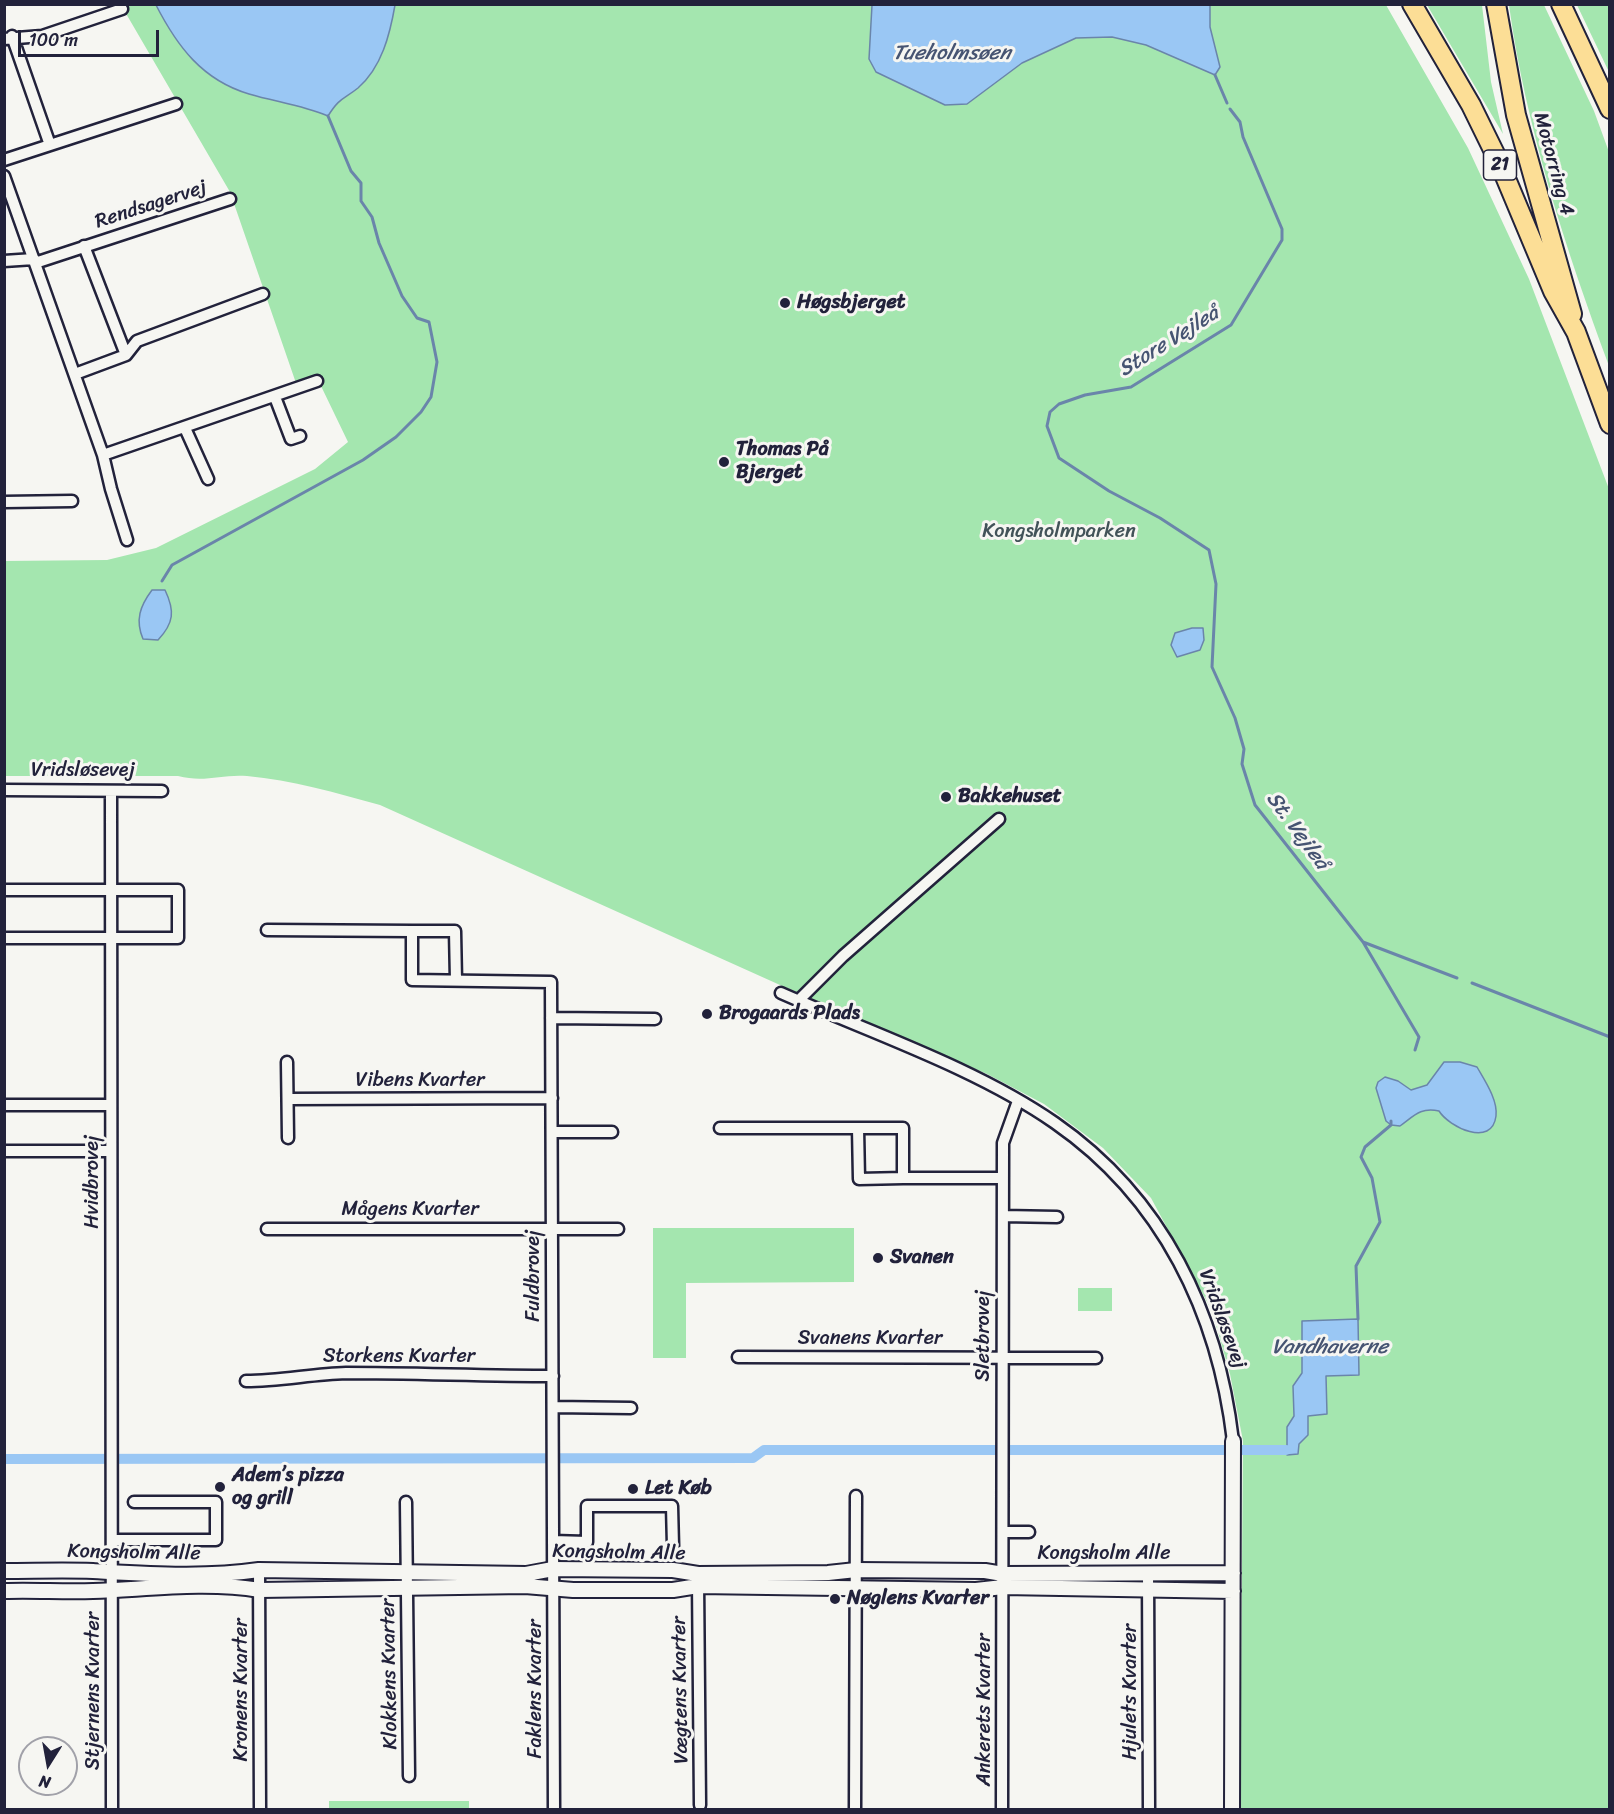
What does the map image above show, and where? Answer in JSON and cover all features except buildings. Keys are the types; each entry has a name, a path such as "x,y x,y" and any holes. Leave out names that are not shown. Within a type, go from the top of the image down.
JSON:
{"highway":[{"name":"21","path":"1412,4 1471,105 1499,162 1553,291 1576,332 1610,424"},
{"name":"Motorring 4","path":"1496,4 1516,115 1536,190 1568,290 1576,332"},
{"path":"1561,4 1610,109"}],"street":[{"path":"50,146 8,38 42,36 122,9"},
{"path":"4,160 176,104"},
{"path":"4,176 8,196 34,261 103,455 127,540"},
{"name":"Rendsagervej","path":"4,261 34,261 230,199"},
{"name":"Rendsagervej","path":"84,246 126,355"},
{"path":"75,374 126,355 137,341 263,294"},
{"path":"103,455 317,381"},
{"path":"275,397 291,439 300,436"},
{"path":"185,428 208,479"},
{"path":"4,502 72,501"},
{"name":"Vridsløsevej","path":"4,790 162,791"},
{"name":"Hvidbrovej","path":"111,791 113,1573"},
{"path":"798,1001 835,963 999,819"},
{"path":"4,890 178,891 178,938 4,938"},
{"path":"267,930 412,930 455,931 456,980 412,980 412,930"},
{"name":"Fuldbrovej","path":"456,980 551,982 553,1569"},
{"name":"Vridsløsevej","path":"781,993 959,1071 1018,1101 1069,1133 1118,1178 1146,1210 1179,1260 1198,1297 1214,1341 1226,1385 1233,1440 1232,1809"},
{"path":"551,1018 655,1019"},
{"path":"287,1062 288,1138"},
{"name":"Vibens Kvarter","path":"288,1099 552,1098"},
{"name":"Sletbrovej","path":"1003,1581 1003,1143 1018,1101"},
{"path":"4,1105 111,1104"},
{"path":"720,1128 903,1128 903,1178"},
{"path":"858,1128 859,1179 1003,1178"},
{"path":"552,1132 612,1132"},
{"path":"4,1151 111,1151"},
{"path":"1003,1216 1057,1217"},
{"name":"Mågens Kvarter","path":"267,1229 552,1227 618,1229"},
{"name":"Svanens Kvarter","path":"738,1357 1096,1358"},
{"name":"Storkens Kvarter","path":"246,1381 285,1381 304,1375 343,1373 553,1376"},
{"path":"553,1407 631,1408"},
{"path":"855,1809 856,1496"},
{"path":"113,1540 216,1540 216,1502 134,1502"},
{"name":"Klokkens Kvarter","path":"406,1502 409,1776"},
{"path":"553,1541 587,1542 587,1506 672,1506 673,1546"},
{"path":"1004,1532 1029,1532"},
{"name":"Kongsholm Alle","path":"4,1571 234,1574 259,1570 526,1574 553,1569 673,1570 698,1580 855,1590 976,1590 1003,1581 1148,1574 1233,1573"},
{"name":"Faklens Kvarter","path":"553,1569 554,1809"},
{"name":"Kronens Kvarter","path":"259,1570 260,1809"},
{"name":"Kongsholm Alle","path":"4,1591 196,1586 238,1586 260,1590 525,1587 673,1590 698,1580 856,1570 985,1571 1003,1581 1233,1591"},
{"name":"Stjernens Kvarter","path":"112,1809 113,1573"},
{"name":"Hjulets Kvarter","path":"1148,1574 1149,1809"},
{"name":"Vægtens Kvarter","path":"698,1580 700,1805"},
{"name":"Ankerets Kvarter","path":"1002,1809 1003,1581"}],"green space":[{"name":"Kongsholmparken","path":"121,5 1386,5 1468,148 1529,279 1609,489 1609,1809 1240,1809 1243,1441 1230,1374 1212,1311 1151,1198 1103,1148 1044,1104 987,1074 780,985 380,805 297,784 247,776 197,779 178,776 5,776 4,561 107,560 156,548 315,469 348,442 321,386 297,386 230,192"},
{"path":"1427,5 1482,5 1491,82 1503,134"},
{"path":"1509,5 1544,5 1594,111 1609,152 1609,366 1549,188 1526,97"},
{"path":"1577,5 1609,5 1609,72"},
{"path":"653,1228 854,1228 854,1282 686,1283 686,1358 653,1358"},
{"path":"1078,1288 1112,1288 1112,1311 1078,1311"},
{"path":"329,1801 469,1801 469,1809 329,1809"}],"water":[{"name":"Tueholmsøen","path":"1210,4 1210,27 1220,67 1215,75 1146,45 1112,37 1076,38 1022,63 967,104 945,105 876,72 869,59 872,5"},
{"path":"156,5 395,5 384,50 373,70 366,80 339,102 328,116 299,106 249,94 218,80 193,60 182,47"},
{"path":"152,590 165,590 171,611 170,622 158,640 143,639 139,626 140,613"},
{"path":"1192,628 1203,628 1204,640 1200,650 1177,657 1171,645 1175,633"},
{"path":"1444,1062 1460,1062 1477,1067 1495,1104 1496,1116 1493,1126 1487,1131 1470,1132 1452,1123 1439,1111 1432,1110 1418,1113 1400,1126 1391,1125 1386,1121 1376,1088 1378,1082 1385,1077 1398,1081 1411,1090 1427,1085"},
{"name":"Vandhaverne","path":"1358,1319 1359,1375 1326,1376 1327,1414 1308,1416 1308,1435 1299,1444 1298,1454 1287,1455 1287,1427 1294,1416 1293,1386 1302,1373 1302,1321"}],"waterway":[{"name":"Store Vejleå","path":"1215,75 1227,103"},
{"name":"Store Vejleå","path":"1230,109 1240,122 1243,137 1282,229 1282,240 1231,325 1131,387 1085,395 1059,404 1050,412 1047,426 1059,458 1109,491 1160,518 1209,550 1216,584 1212,667 1235,718 1244,749 1242,764 1255,805 1363,942 1457,978"},
{"path":"162,581 172,565 363,460 396,437 421,412 431,397 437,362 429,322 417,318 402,296 379,243 372,217 361,201 361,183 351,171 328,116"},
{"path":"1363,942 1419,1037 1415,1050"},
{"name":"Store Vejleå","path":"1472,983 1610,1037"},
{"path":"1358,1319 1356,1266 1380,1222 1372,1178 1361,1157 1365,1147 1391,1125 1391,1121"},
{"path":"4,1459 753,1458 764,1450 1286,1450"}],"place":[{"name":"Høgsbjerget","path":"785,303"},
{"name":"Thomas På Bjerget","path":"724,462"},
{"name":"Bakkehuset","path":"946,797"},
{"name":"Brogaards Plads","path":"707,1014"},
{"name":"Svanen","path":"878,1258"},
{"name":"Adem’s pizza og grill","path":"220,1487"},
{"name":"Let Køb","path":"633,1489"},
{"name":"Nøglens Kvarter","path":"835,1599"}],"water label":[{"name":"St. Vejleå","path":"1297,831"}]}
